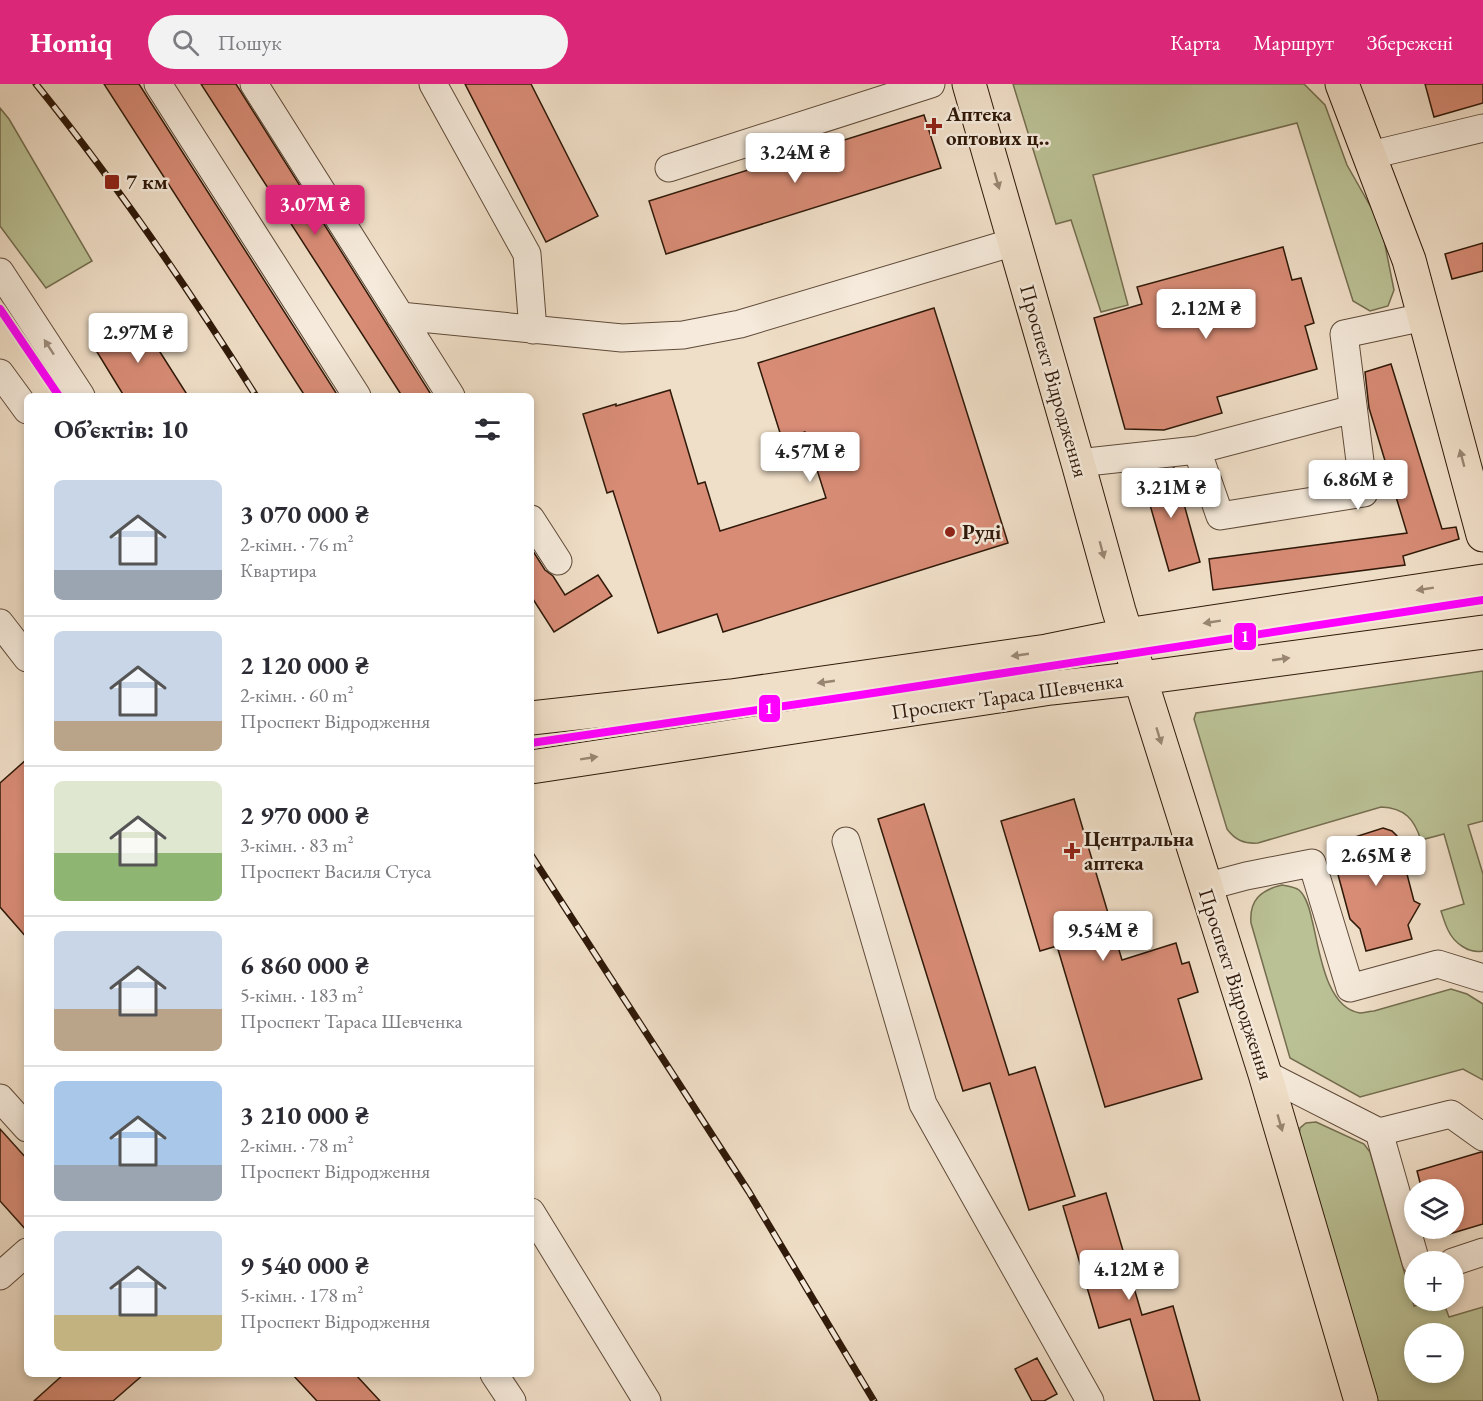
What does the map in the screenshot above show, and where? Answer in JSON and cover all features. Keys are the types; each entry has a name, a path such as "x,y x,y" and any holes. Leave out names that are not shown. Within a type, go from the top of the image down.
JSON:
{"main road":[{"name":"Проспект Відродження","path":"969,84 1126,635 1265,1074 1361,1401"},
{"path":"1342,84 1409,260 1483,535"},
{"name":"Проспект Тараса Шевченка","path":"534,718 731,696 1047,651 1126,635 1483,581"},
{"name":"Проспект Тараса Шевченка","path":"534,767 1051,688 1483,632"}],"street":[{"path":"158,84 355,393"},
{"path":"254,84 450,393"},
{"path":"433,84 527,254 533,330"},
{"path":"669,168 931,84"},
{"path":"1359,84 1409,260"},
{"path":"1379,153 1483,128"},
{"path":"400,316 622,338 683,335 740,324 1014,242"},
{"path":"0,272 79,393"},
{"path":"1197,450 1220,516 1364,493 1344,334 1424,317"},
{"path":"0,373 24,407"},
{"path":"1078,463 1197,450 1353,409"},
{"path":"534,524 558,561"},
{"path":"0,623 24,654"},
{"path":"846,841 923,1104 1090,1401"},
{"path":"1205,887 1312,863 1350,988 1438,964 1483,978"},
{"path":"1265,1074 1379,1132 1451,1114 1483,1137"},
{"path":"0,1098 24,1125"},
{"path":"1379,1132 1413,1251"},
{"path":"534,1217 647,1401"},
{"path":"1464,1258 1483,1252"},
{"path":"0,1276 24,1255"},
{"path":"496,1377 512,1401"}],"green space":[{"path":"1013,84 1304,84 1325,105 1347,165 1381,225 1394,290 1388,306 1370,311 1353,301 1297,123 1093,175 1128,305 1101,312 1071,220 1056,224"},
{"path":"0,108 9,119 92,261 46,288 0,226"},
{"path":"1483,671 1483,821 1468,825 1483,874 1483,951 1472,951 1458,943 1451,935 1443,918 1441,911 1464,904 1444,834 1421,840 1412,821 1402,812 1381,807 1258,843 1240,840 1227,829 1194,719 1196,713"},
{"path":"1282,885 1297,889 1304,896 1331,988 1348,1009 1360,1013 1374,1011 1451,989 1467,994 1483,1004 1483,1080 1463,1069 1360,1097 1290,1058 1251,923 1252,908 1258,897"},
{"path":"1316,1122 1364,1144 1370,1152 1404,1271 1404,1311 1447,1311 1449,1317 1483,1307 1483,1401 1378,1401 1299,1136 1300,1128 1306,1123"}],"building":[{"path":"104,84 139,84 336,393 303,393"},
{"path":"201,84 236,84 430,393 400,393"},
{"path":"465,84 531,84 598,216 546,242"},
{"path":"1425,84 1483,84 1483,103 1434,117"},
{"path":"924,115 941,168 666,254 649,201"},
{"path":"1483,243 1483,271 1452,279 1445,254"},
{"path":"1283,247 1292,280 1301,278 1314,323 1305,326 1317,369 1217,397 1222,413 1164,430 1125,429 1094,318 1142,304 1137,287"},
{"path":"934,308 1008,543 723,632 717,614 658,633 613,491 607,493 583,414 670,390 698,484 705,482 720,531 826,498 805,432 782,439 758,363"},
{"path":"139,319 186,393 122,393 94,347"},
{"path":"1391,364 1442,529 1456,527 1459,539 1403,556 1405,565 1213,590 1209,559 1407,533 1369,408 1365,372"},
{"path":"1174,468 1200,562 1169,571 1142,477"},
{"path":"534,553 565,595 598,575 612,596 554,632 534,601"},
{"path":"24,762 24,935 0,907 0,783"},
{"path":"1074,799 1122,960 1176,943 1182,964 1189,962 1198,992 1178,999 1202,1079 1105,1107 1057,946 1040,951 1001,821"},
{"path":"924,804 1009,1075 1035,1067 1075,1196 1029,1210 990,1083 963,1091 878,819"},
{"path":"1383,828 1392,831 1397,836 1414,901 1420,904 1408,925 1412,939 1366,951 1360,929 1350,919 1330,845"},
{"path":"0,1129 24,1156 24,1228 0,1201"},
{"path":"1483,1152 1483,1224 1464,1230 1464,1179 1419,1179 1417,1171"},
{"path":"1106,1193 1142,1315 1173,1306 1200,1401 1154,1401 1130,1319 1099,1328 1063,1206"},
{"path":"1037,1358 1057,1394 1044,1401 1032,1401 1015,1369"},
{"path":"61,1377 141,1377 113,1401 34,1401"},
{"path":"295,1377 358,1377 380,1401 317,1401"}],"railway":[{"path":"36,84 95,159 204,316 254,393"},
{"path":"534,860 749,1192 874,1401"}],"transit line":[{"name":"1","path":"0,309 57,393"},
{"name":"1","path":"534,743 1483,600"}],"place":[{"name":"Аптека оптових ц‥","path":"934,126"},
{"name":"7 км","path":"112,182"},
{"name":"Рудi","path":"950,532"},
{"name":"Центральна аптека","path":"1072,851"}]}
